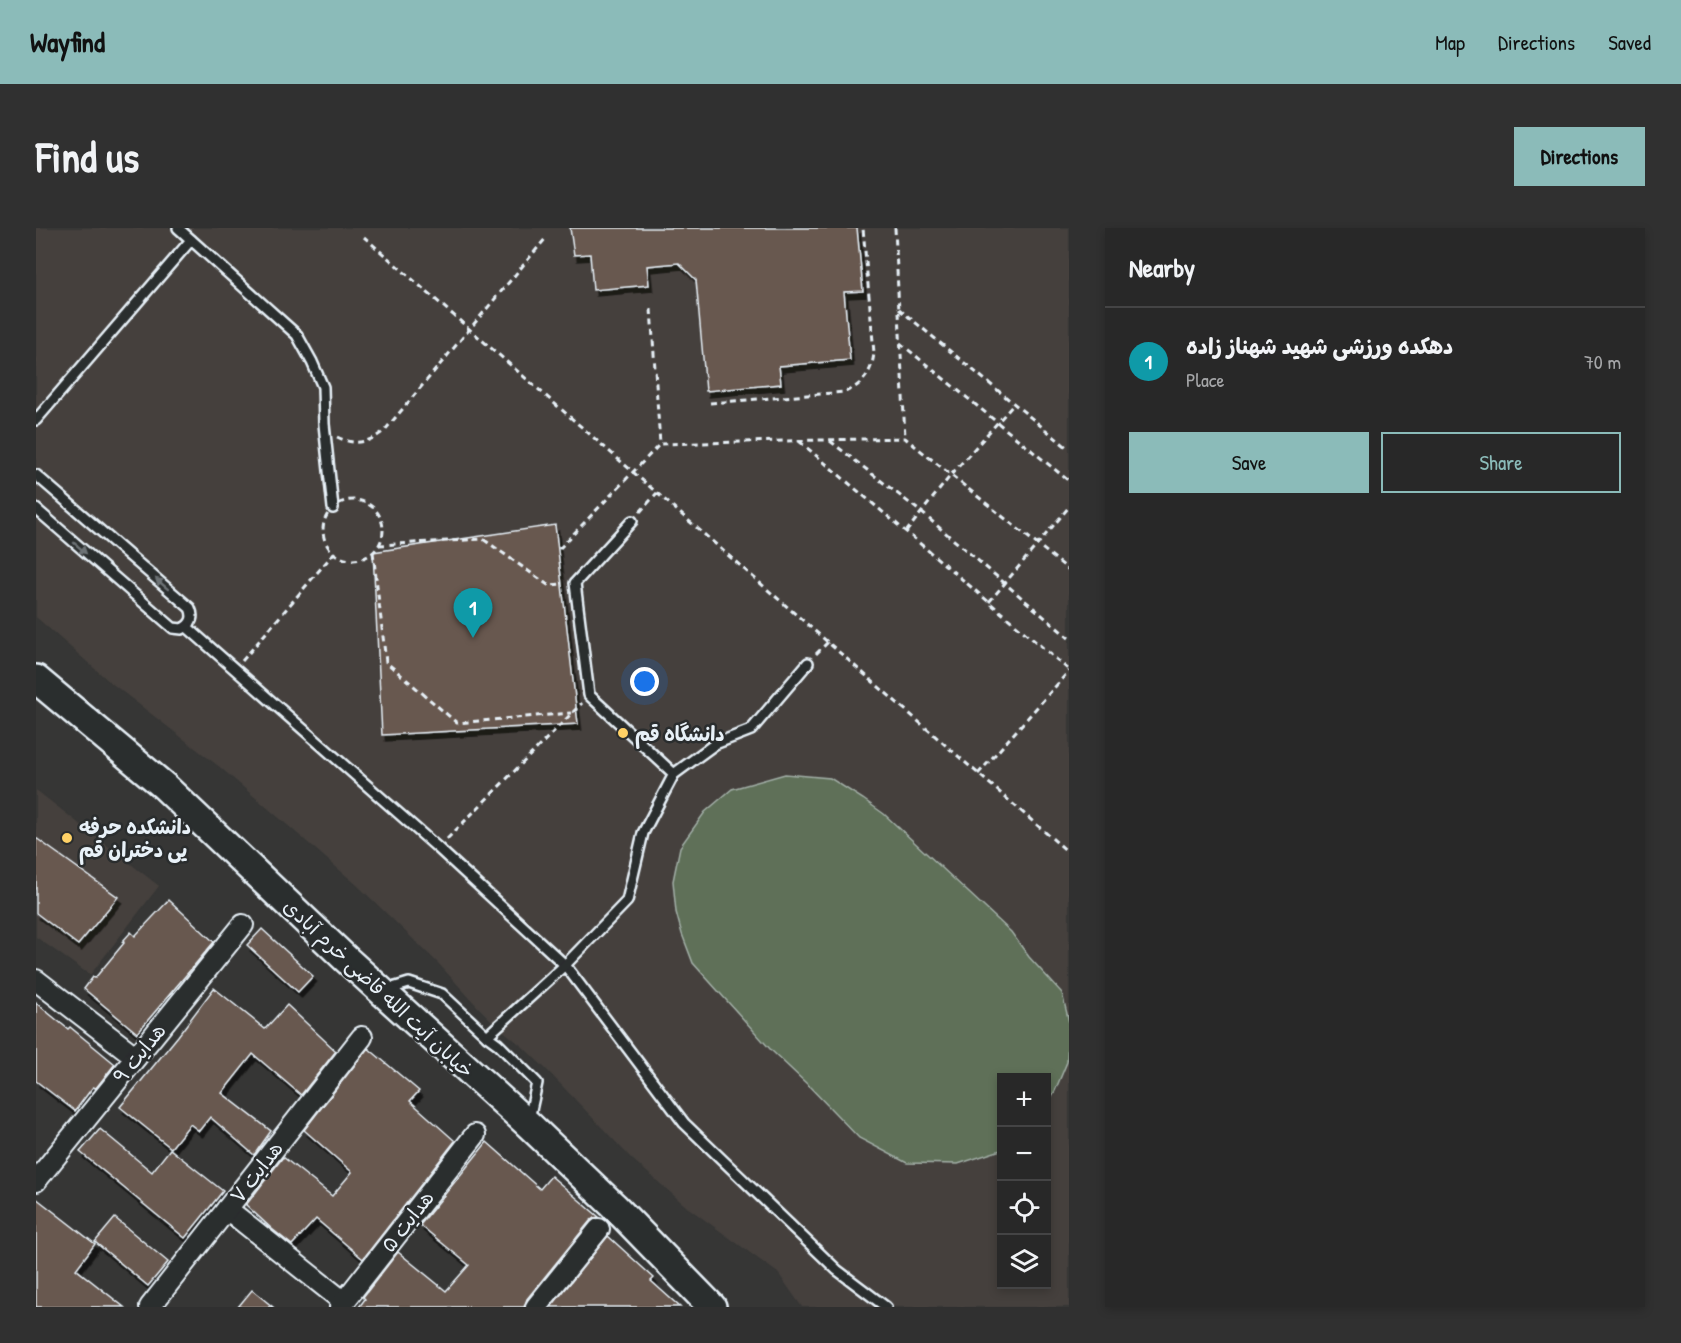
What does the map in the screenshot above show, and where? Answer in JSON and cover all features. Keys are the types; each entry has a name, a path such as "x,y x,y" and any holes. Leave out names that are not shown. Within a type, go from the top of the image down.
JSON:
{"main road":[{"name":"خیابان آیت الله قاضی خرم آبادی","path":"36,679 164,786 382,991 528,1124 614,1206 712,1307"}],"street":[{"name":"هدایت ۹","path":"36,1181 243,925"},
{"path":"36,980 136,1057"},
{"name":"هدایت ۷","path":"150,1307 362,1037"},
{"name":"هدایت ۵","path":"342,1304 475,1135"},
{"path":"227,1209 342,1304"},
{"path":"536,1307 599,1229"}],"lane":[{"path":"178,228 297,335 312,362 322,387 333,508"},
{"path":"36,420 191,240"},
{"path":"36,475 190,608 192,618 187,627 177,629 169,625 36,509"},
{"path":"632,521 575,583 589,695 674,774"},
{"path":"187,627 438,848 565,965 684,1123 837,1270 886,1307"},
{"path":"487,1036 565,965 627,902 643,834 674,774 715,744 751,730 808,663"},
{"path":"382,991 409,982 442,994 498,1044 537,1083 528,1124"}],"path":[{"path":"710,403 836,393 853,389 866,378 874,353 863,228"},
{"path":"895,228 905,438"},
{"path":"364,237 1069,853"},
{"path":"324,424 336,437 352,443 370,441 378,436 546,238"},
{"path":"651,309 660,444"},
{"path":"899,309 1069,449"},
{"path":"900,343 1069,481"},
{"path":"906,532 951,475 1014,404"},
{"path":"559,549 660,444 905,438 1069,570"},
{"path":"798,440 1069,670 978,774"},
{"path":"828,440 921,512 1069,638"},
{"path":"632,521 657,494"},
{"path":"348,500 365,502 372,507 382,521 383,529 379,545 366,557 350,560 334,553 324,539 324,522 327,514 348,500"},
{"path":"989,602 1069,507"},
{"path":"379,545 483,538 548,585 575,583"},
{"path":"373,552 386,662 457,723 571,713"},
{"path":"235,669 334,553"},
{"path":"808,663 828,642"},
{"path":"438,848 589,695"}],"shaded area":[{"name":"دانشگاه قم","path":"36,228 1069,228 1069,1307 802,1307 778,1273 687,1207 632,1159 546,1069 496,1025 438,963 357,885 221,768 110,682 36,617"},
{"name":"دانشکده حرفه یی دختران قم","path":"36,790 159,886 90,975 36,937"}],"green space":[{"path":"785,774 830,778 884,814 1011,932 1029,957 1062,993 1069,1022 1067,1062 1051,1098 1051,1073 997,1073 997,1151 958,1164 907,1163 859,1138 771,1050 693,963 676,912 673,881 680,847 705,812 732,789"}],"building":[{"path":"570,228 857,228 863,291 844,292 850,360 779,366 781,384 706,391 696,280 679,263 647,266 649,285 593,290 590,254 574,255"},
{"path":"555,525 578,724 382,735 373,552"},
{"path":"36,838 118,897 78,945 36,913"},
{"path":"169,900 214,942 137,1033 84,989 131,932 135,936"},
{"path":"262,929 313,976 298,992 247,945"},
{"path":"214,988 265,1029 287,1005 336,1051 301,1095 253,1054 222,1093 271,1131 254,1155 210,1117 199,1131 190,1124 171,1148 120,1107"},
{"path":"36,1003 115,1064 96,1088 93,1087 75,1111 36,1081"},
{"path":"368,1048 419,1091 410,1101 455,1141 363,1259 316,1219 292,1245 246,1205 283,1157 332,1196 352,1172 304,1130"},
{"path":"100,1129 152,1172 170,1149 223,1191 185,1238 80,1152"},
{"path":"487,1142 540,1189 551,1176 599,1217 590,1221 527,1299 524,1307 359,1307 365,1299 363,1297 398,1252 446,1291 469,1265 420,1225"},
{"path":"36,1198 95,1244 76,1269 124,1307 36,1307"},
{"path":"115,1218 168,1262 148,1286 95,1242"},
{"path":"608,1236 654,1278 651,1281 680,1307 551,1307"},
{"path":"252,1290 273,1307 238,1307"}],"place":[{"name":"دهکده ورزشی شهید شهناز زاده","path":"473,638"},
{"name":"دانشگاه قم","path":"623,733"},
{"name":"دانشکده حرفه یی دختران قم","path":"67,838"}]}
